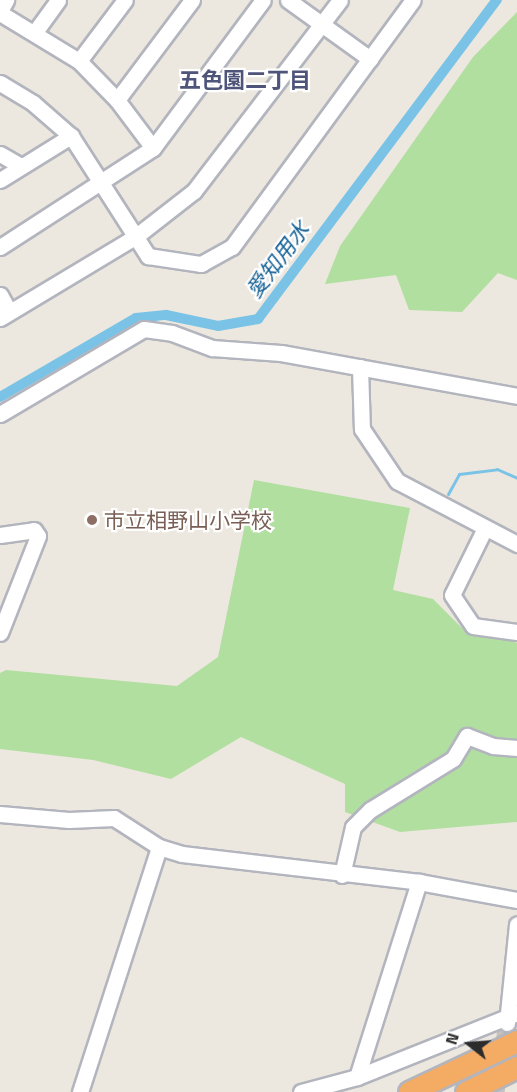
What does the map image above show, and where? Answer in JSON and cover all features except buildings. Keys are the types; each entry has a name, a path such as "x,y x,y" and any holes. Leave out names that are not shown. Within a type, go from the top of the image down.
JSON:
{"highway":[{"path":"403,1092 419,1088 512,1025"},
{"path":"466,1092 517,1067"},
{"path":"491,1092 517,1077"}],"street":[{"path":"6,0 0,12 79,61 117,100 153,148"},
{"path":"35,32 58,0"},
{"path":"79,61 125,0"},
{"path":"117,100 192,0"},
{"path":"0,247 104,184 153,148 263,0"},
{"path":"288,0 370,59"},
{"path":"0,295 5,314 135,237 206,178 340,0"},
{"path":"0,83 33,103 71,136 104,184 135,237 156,260 201,264 225,255 413,0"},
{"path":"0,180 71,136"},
{"path":"0,154 21,166"},
{"path":"0,414 144,329 172,333 212,348 281,353 517,396"},
{"path":"360,367 362,429 387,471 407,489 484,530 517,544"},
{"path":"0,535 34,530 38,536 0,633"},
{"path":"484,530 452,595 472,626 517,632"},
{"path":"342,875 353,827 370,810 453,759 467,736 493,746 517,748"},
{"path":"0,814 69,820 114,818 159,847 342,875 419,882 517,900"},
{"path":"80,1092 159,847"},
{"path":"357,1077 419,882"},
{"path":"301,1092 357,1077 512,1025 517,926"}],"green space":[{"path":"517,12 517,280 498,273 462,312 409,310 396,275 325,284 340,246 473,57"},
{"path":"254,480 410,508 393,590 433,599 470,636 505,637 517,643 517,822 400,832 345,812 345,784 241,737 171,779 93,760 0,749 0,673 6,670 177,686 218,657"}],"waterway":[{"name":"愛知用水","path":"0,397 136,318 166,315 218,326 258,319 497,0"},
{"path":"448,494 459,474 497,469 517,478"}],"tunnel":[{"path":"497,1092 505,1028"}],"place":[{"name":"市立相野山小学校","path":"92,520"}],"district":[{"name":"五色園二丁目","path":"245,81"}]}
